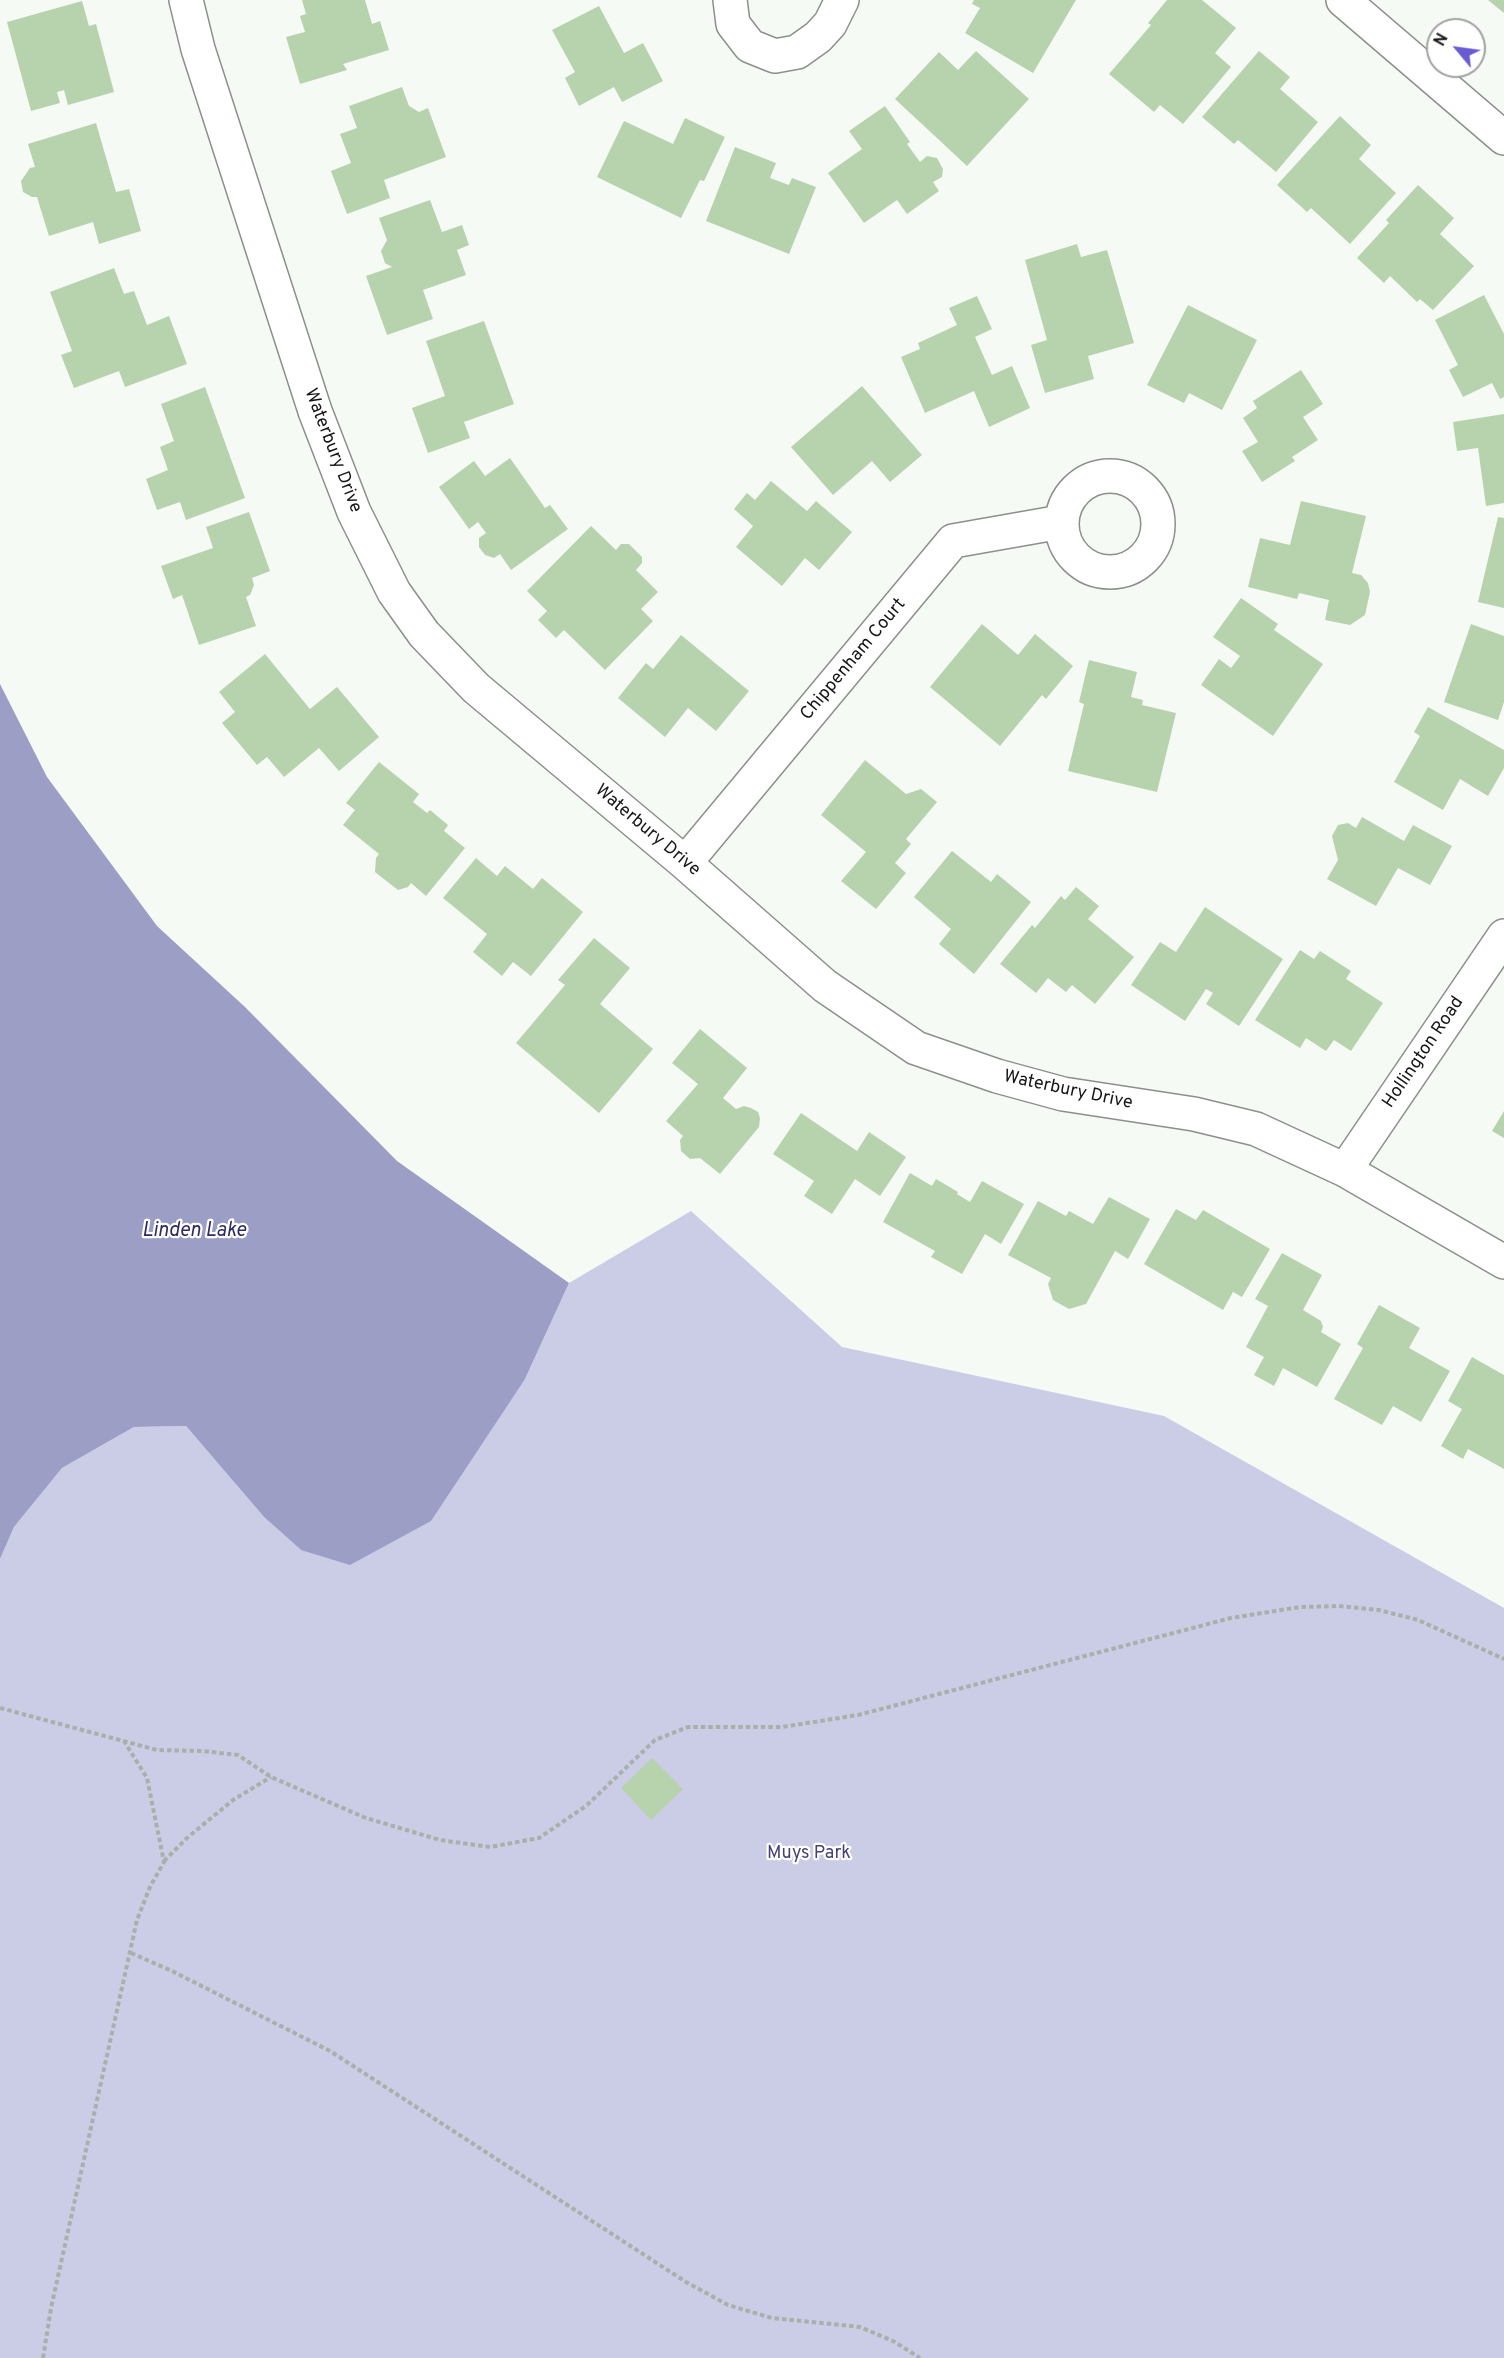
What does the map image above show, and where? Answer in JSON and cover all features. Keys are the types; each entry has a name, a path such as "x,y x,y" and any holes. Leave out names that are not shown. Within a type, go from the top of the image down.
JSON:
{"street":[{"name":"Waterbury Drive","path":"186,0 198,49 315,411 354,512 394,592 424,634 476,688 685,863 825,986 916,1048 997,1076 1063,1094 1194,1114 1256,1129 1345,1170 1504,1262"},
{"path":"730,0 733,24 750,46 775,56 797,52 818,37 830,24 842,0"},
{"path":"1343,0 1504,138"},
{"name":"Chippenham Court","path":"685,863 953,541 1061,522"},
{"name":"Hollington Road","path":"1345,1170 1504,936"}],"path":[{"path":"0,1708 157,1750 238,1755 271,1777 366,1818 440,1840 490,1847 539,1839 586,1806 655,1740 688,1727 782,1727 858,1715 1231,1618 1300,1606 1339,1606 1379,1611 1418,1620 1504,1659"},
{"path":"124,1741 147,1778 164,1862"},
{"path":"43,2358 51,2308 137,1920 150,1887 164,1862 187,1838 233,1800 271,1777"},
{"path":"131,1953 172,1971 330,2051 686,2282 728,2305 772,2318 860,2327 893,2341 920,2358"}],"green space":[{"name":"Muys Park","path":"691,1211 842,1347 1164,1416 1504,1608 1504,2358 0,2358 0,1559 14,1527 62,1468 134,1427 186,1426 264,1517 301,1550 525,1379 569,1283"}],"water":[{"name":"Linden Lake","path":"0,684 47,777 157,926 245,1007 397,1161 569,1283 525,1379 431,1521 350,1565 301,1550 264,1517 186,1426 134,1427 62,1468 14,1527 0,1559"}],"building":[{"path":"302,0 365,0 372,24 380,21 389,50 343,64 347,70 300,84 286,37 305,32 300,16 306,14"},
{"path":"974,0 1076,0 1033,73 965,33 980,8 972,4"},
{"path":"1167,0 1202,0 1236,28 1215,53 1231,67 1183,124 1160,105 1154,112 1109,74 1151,25 1148,23"},
{"path":"1488,0 1504,0 1504,13"},
{"path":"82,1 89,26 96,24 114,92 68,105 64,90 57,92 60,103 31,111 7,22"},
{"path":"599,6 624,53 643,43 663,81 622,102 614,87 579,106 565,78 575,72 552,30"},
{"path":"976,51 1029,99 967,166 895,99 939,52 958,70"},
{"path":"1259,51 1290,77 1280,89 1318,122 1276,172 1238,140 1234,144 1202,117"},
{"path":"402,87 409,106 419,112 428,108 446,157 384,180 390,198 347,214 331,171 351,163 340,134 357,128 349,106"},
{"path":"885,106 910,142 907,144 920,162 927,156 937,158 943,169 942,177 933,182 939,191 907,214 897,200 864,223 828,173 862,149 849,131"},
{"path":"1340,116 1371,145 1359,159 1396,193 1350,244 1311,208 1307,212 1277,185"},
{"path":"685,118 725,137 704,181 700,180 681,218 597,177 624,121 673,144"},
{"path":"96,123 116,192 129,189 141,231 99,244 93,222 49,236 37,197 23,192 21,181 30,168 35,167 28,144"},
{"path":"735,147 776,163 770,178 789,185 792,178 816,187 789,254 706,221"},
{"path":"1418,185 1454,218 1440,234 1474,266 1433,310 1420,299 1417,302 1390,276 1384,283 1357,258 1389,223 1386,220"},
{"path":"430,200 442,232 462,225 469,245 457,250 466,275 423,290 433,319 387,335 366,276 392,267 385,263 381,251 387,240 379,218"},
{"path":"1077,244 1081,257 1107,250 1134,343 1088,356 1094,379 1045,393 1031,345 1047,340 1025,260"},
{"path":"114,268 124,294 134,291 147,325 169,316 187,364 125,387 119,371 74,388 61,355 72,351 50,292"},
{"path":"1484,295 1504,334 1504,397 1500,399 1492,383 1463,397 1449,370 1458,365 1435,320"},
{"path":"977,296 992,329 975,337 992,375 1012,366 1030,408 989,427 974,391 925,413 901,357 920,349 918,343 957,325 949,308"},
{"path":"1188,305 1257,340 1222,410 1189,393 1184,403 1147,385"},
{"path":"484,321 514,404 464,422 470,438 428,453 412,408 445,396 426,341"},
{"path":"1301,370 1323,404 1303,417 1318,440 1292,457 1295,461 1262,482 1242,451 1258,442 1243,418 1257,408 1253,401"},
{"path":"862,386 922,455 890,482 872,461 833,495 791,447"},
{"path":"205,387 245,498 186,520 180,502 157,510 146,479 168,470 160,447 174,441 161,404"},
{"path":"1504,414 1504,503 1486,506 1478,448 1457,451 1453,422"},
{"path":"510,458 545,508 550,505 568,529 511,570 500,554 494,558 485,555 479,547 479,538 486,533 478,522 469,529 439,487 474,461 485,476"},
{"path":"771,481 807,511 816,501 852,532 819,570 805,558 782,586 736,547 753,526 734,509 747,493 755,500"},
{"path":"1301,501 1366,516 1352,573 1361,575 1368,583 1370,592 1365,615 1350,625 1325,620 1329,600 1299,593 1297,599 1248,587 1260,538 1290,545"},
{"path":"249,512 270,571 252,578 254,585 250,595 246,597 256,626 199,645 182,595 173,599 161,566 213,548 206,527"},
{"path":"1498,517 1504,518 1504,608 1478,602"},
{"path":"591,526 616,550 621,544 629,544 642,557 642,563 636,570 658,592 641,609 653,621 605,670 564,630 556,638 538,620 547,611 527,591"},
{"path":"1241,598 1278,624 1274,630 1323,664 1273,736 1201,685 1219,659 1231,668 1240,656 1213,637"},
{"path":"982,624 1018,655 1035,634 1073,666 1046,699 1042,695 1000,746 930,687"},
{"path":"1471,624 1504,636 1504,702 1498,720 1444,702"},
{"path":"681,635 749,691 716,731 688,708 665,737 618,698 646,663 653,669"},
{"path":"265,654 310,709 337,687 379,737 339,771 319,748 284,777 267,757 257,765 222,723 235,712 219,692"},
{"path":"1089,660 1137,672 1131,697 1143,700 1142,705 1176,713 1157,792 1068,771 1084,704 1079,702"},
{"path":"1428,707 1504,750 1504,768 1488,796 1460,779 1443,810 1394,782 1420,736 1414,732"},
{"path":"865,760 906,794 921,789 937,802 906,839 911,844 895,863 906,873 876,909 841,881 866,852 821,815"},
{"path":"379,762 419,794 413,802 427,813 430,810 448,825 444,831 465,848 426,896 411,883 408,887 398,890 375,872 376,858 379,854 343,825 355,810 346,803"},
{"path":"1362,817 1404,841 1413,825 1452,846 1430,885 1398,868 1376,906 1327,879 1338,860 1332,836 1338,825 1348,823 1356,828"},
{"path":"952,851 991,882 997,874 1031,902 974,974 939,944 951,929 914,897"},
{"path":"476,858 497,876 505,866 533,889 542,878 583,912 531,976 513,962 502,976 473,952 487,934 443,898"},
{"path":"1076,887 1099,906 1088,919 1134,957 1095,1004 1072,985 1066,992 1048,978 1036,993 1000,964 1032,925 1035,928 1061,896 1065,900"},
{"path":"1205,907 1283,959 1239,1026 1206,1004 1213,993 1206,989 1185,1021 1131,985 1160,942 1176,952"},
{"path":"594,938 630,968 600,1004 653,1049 599,1113 516,1043 565,985 558,980"},
{"path":"1300,950 1314,959 1320,951 1351,971 1346,979 1383,1003 1351,1051 1334,1040 1326,1051 1306,1038 1300,1048 1255,1020"},
{"path":"700,1029 747,1068 723,1098 736,1109 744,1106 751,1108 758,1112 760,1118 759,1127 720,1174 700,1158 690,1159 681,1151 680,1140 683,1136 666,1121 698,1084 672,1063"},
{"path":"1504,1111 1504,1138 1492,1131"},
{"path":"801,1113 857,1151 869,1132 906,1157 880,1196 855,1179 832,1214 804,1196 814,1181 773,1154"},
{"path":"910,1173 932,1186 936,1179 970,1202 982,1181 1024,1204 1001,1244 985,1234 962,1274 931,1257 935,1251 883,1222"},
{"path":"1109,1197 1150,1219 1128,1259 1115,1251 1086,1304 1069,1309 1053,1300 1048,1284 1051,1278 1008,1255 1038,1201 1066,1216 1069,1211 1093,1224"},
{"path":"1176,1209 1196,1220 1203,1210 1270,1249 1242,1297 1233,1292 1223,1310 1144,1264"},
{"path":"1282,1253 1322,1275 1303,1310 1321,1321 1323,1327 1321,1332 1341,1344 1317,1387 1283,1368 1274,1386 1254,1375 1264,1357 1246,1347 1268,1306 1255,1299"},
{"path":"1379,1305 1420,1328 1409,1348 1450,1371 1421,1422 1393,1406 1382,1425 1334,1399 1363,1348 1357,1344"},
{"path":"1472,1357 1504,1375 1504,1469 1468,1449 1463,1459 1441,1446 1462,1409 1448,1401"},
{"path":"652,1758 683,1789 651,1820 621,1788"}]}
